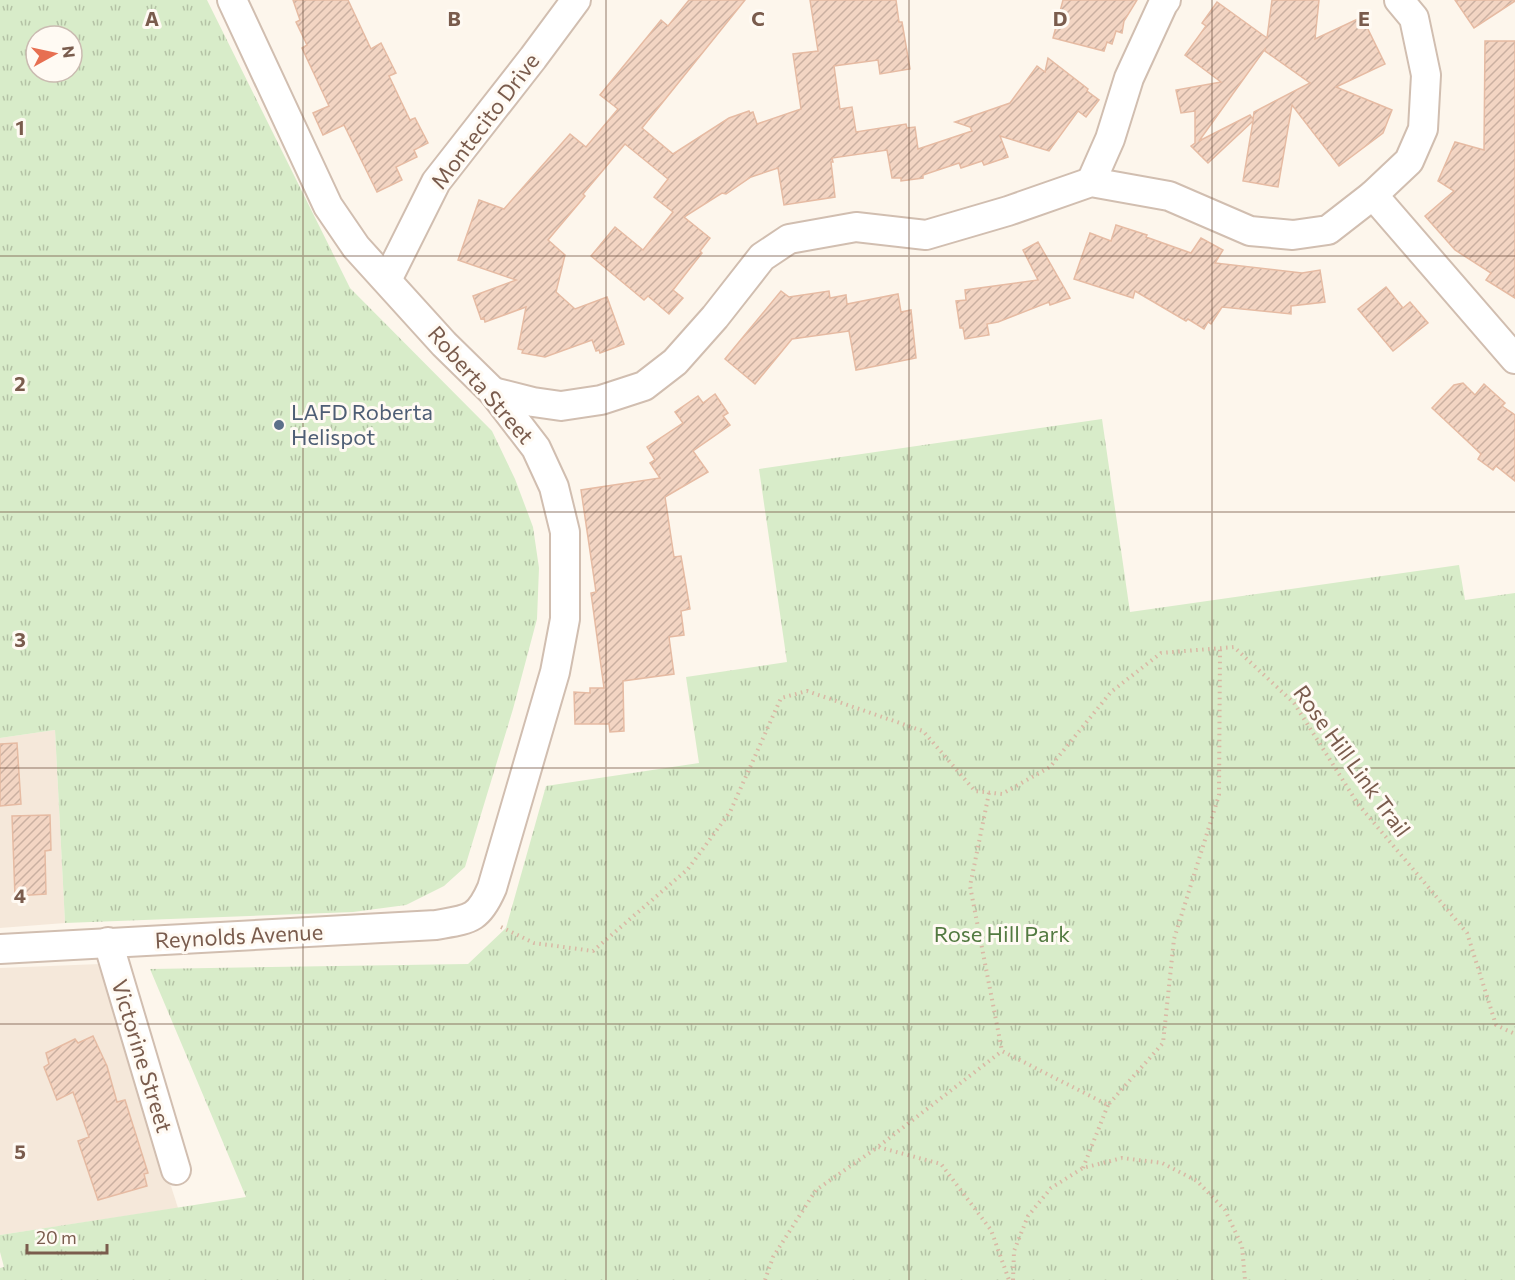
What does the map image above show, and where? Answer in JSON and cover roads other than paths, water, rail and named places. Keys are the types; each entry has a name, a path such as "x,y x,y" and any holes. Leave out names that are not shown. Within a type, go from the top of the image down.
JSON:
{"street":[{"name":"Roberta Street","path":"232,0 328,206 356,247 444,344 493,392 536,448 554,487 565,532 565,619 555,672 492,888 485,905 476,915"},
{"name":"Montecito Drive","path":"387,280 436,182 576,0"},
{"path":"1091,182 1110,140 1129,78 1166,0"},
{"path":"493,392 532,402 561,406 601,400 644,386 675,362 715,317 762,257 789,239 856,227 926,235 1008,211 1091,182 1169,196 1251,231 1293,235 1328,230 1373,195 1408,161 1423,129 1426,75 1414,18 1399,0"},
{"path":"1373,195 1515,359"},
{"name":"Reynolds Avenue","path":"0,949 436,925 463,921 476,915"},
{"name":"Victorine Street","path":"108,942 176,1170"}],"place":[{"name":"LAFD Roberta Helispot","path":"279,425"}],"park label":[{"name":"Rose Hill Park","path":"1002,934"}]}
